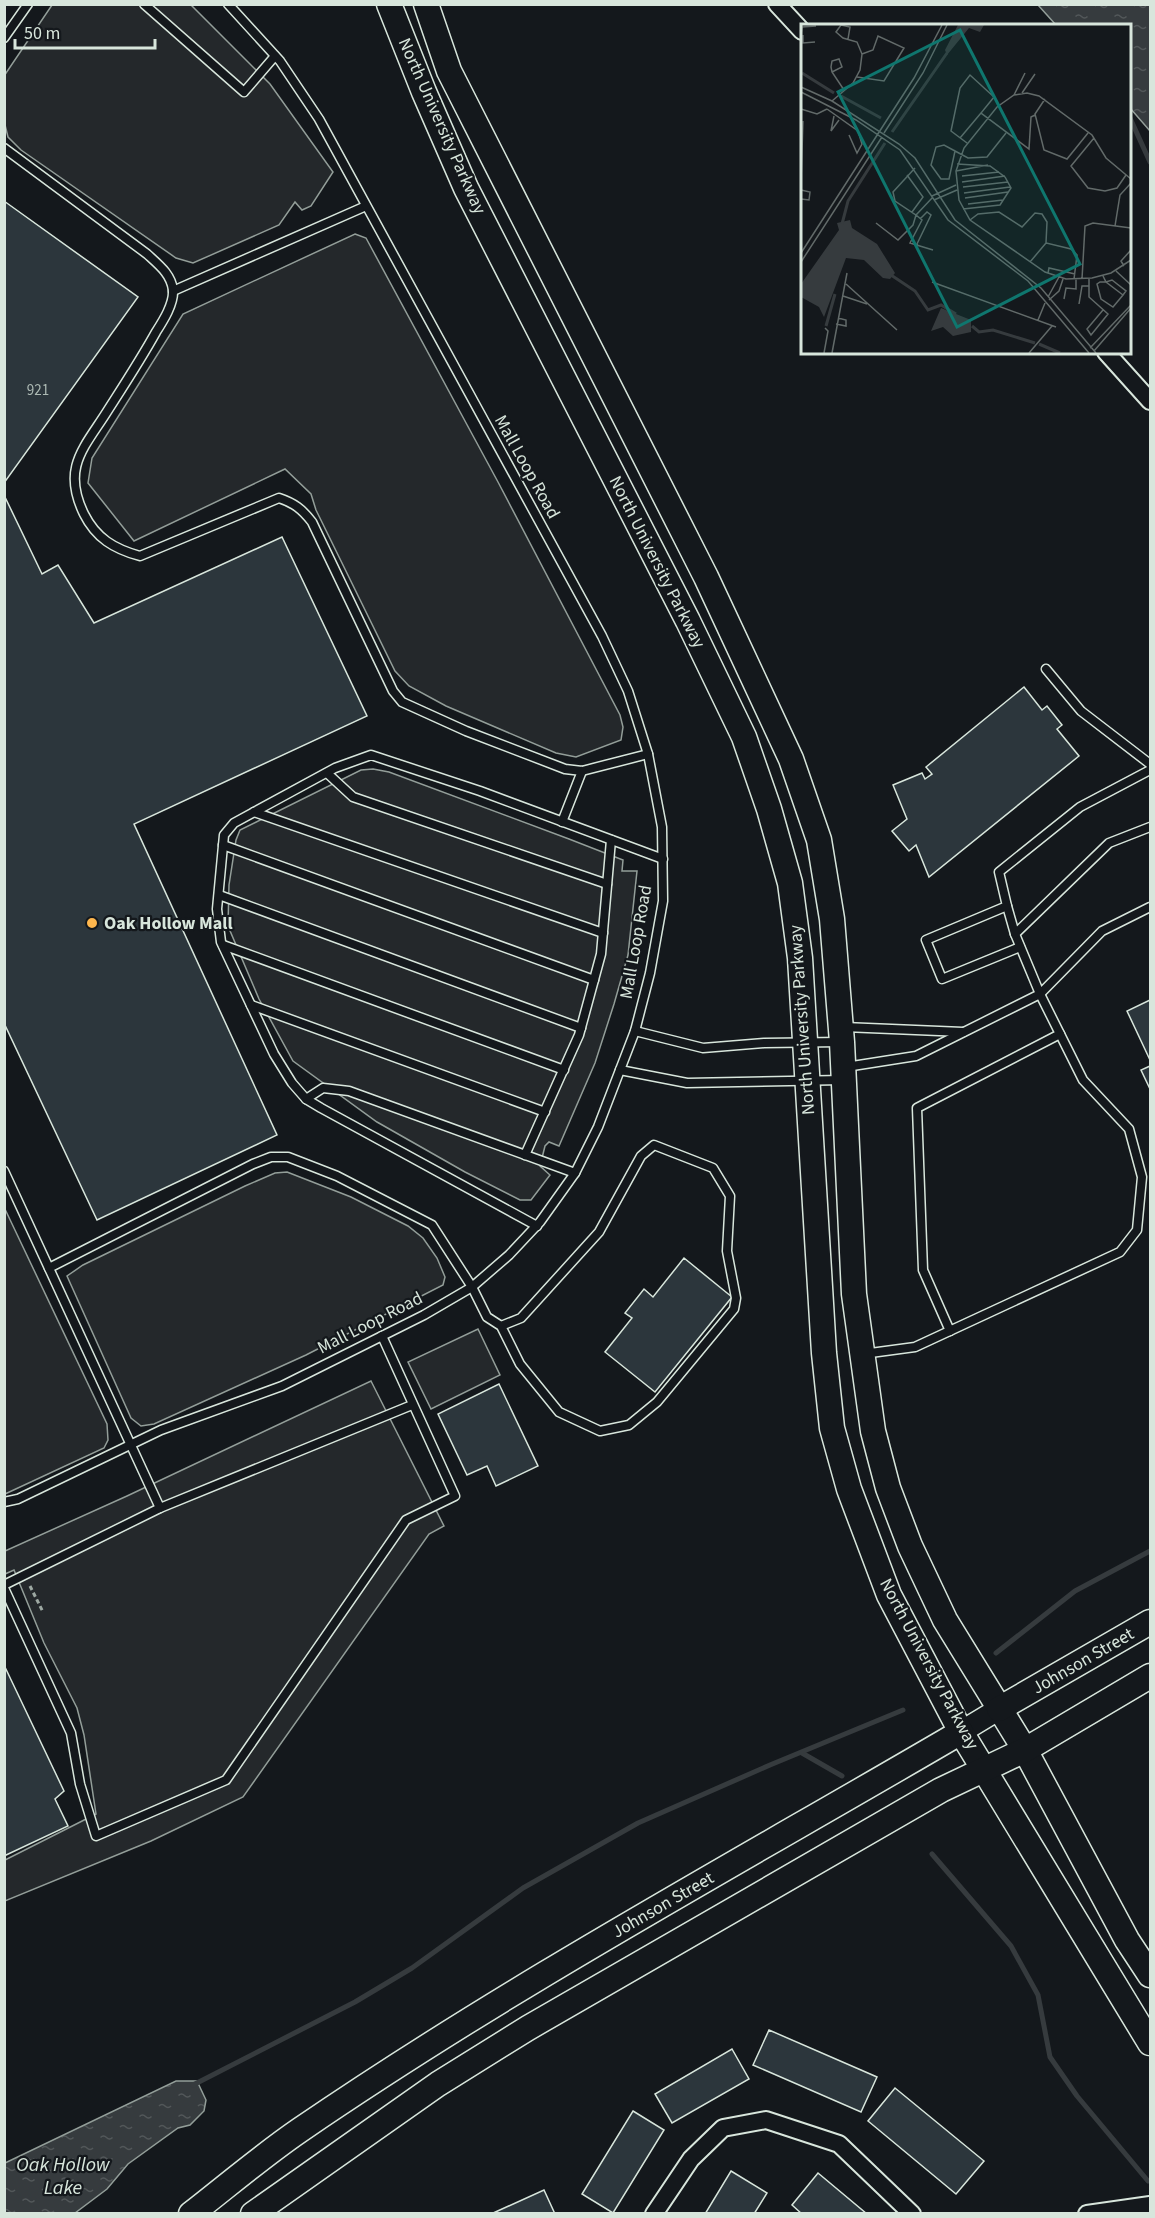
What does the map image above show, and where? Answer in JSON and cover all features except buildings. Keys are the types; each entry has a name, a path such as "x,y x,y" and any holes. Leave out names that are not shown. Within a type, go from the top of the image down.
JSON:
{"main road":[{"name":"North University Parkway","path":"389,4 466,188 688,621 744,737 769,809 790,883 800,958 824,1353 832,1428 849,1489 889,1595 961,1732 1150,2043"},
{"name":"North University Parkway","path":"426,4 449,71 706,577 791,759 819,840 832,918 841,1035 854,1294 873,1431 888,1488 910,1546 945,1620 1025,1750 1127,1940 1150,1976"},
{"name":"Johnson Street","path":"999,1709 1150,1622"},
{"path":"253,2214 429,2091 528,2028 941,1790 1025,1750 1150,1676"},
{"name":"Johnson Street","path":"191,2214 298,2131 448,2033 534,1980 961,1732"}],"street":[{"path":"777,4 801,30"},
{"path":"1108,354 1150,401"},
{"name":"Johnson Street","path":"961,1732 999,1709"},
{"path":"654,2214 691,2159 723,2128 766,2120 839,2144 912,2214"},
{"path":"1096,2213 1150,2205"}],"lane":[{"path":"4,38 28,4"},
{"path":"144,4 244,92 275,56"},
{"name":"Mall Loop Road","path":"4,1502 18,1498 161,1430 282,1386 382,1336 472,1287 509,1255 537,1226 575,1173 598,1127 635,1031 657,941 663,901 662,827 648,754 628,692 602,636 319,119 275,56 228,4"},
{"path":"4,148 147,254 167,272 173,291 166,315 106,413 82,446 76,468 75,496 87,521 100,536 116,550 140,556 279,498 292,502 301,508 312,522 393,692 402,702 531,757 565,769 582,771 648,754"},
{"path":"173,291 366,206"},
{"path":"1046,669 1081,711 1150,764"},
{"path":"537,1226 306,1099 292,1083 274,1054 218,931 224,835 234,823 254,812 327,773 370,755 480,791 663,860"},
{"path":"862,1354 915,1347 1120,1252 1137,1230 1142,1177 1130,1129 1083,1080 1040,994 1020,947 999,872 1080,807 1150,770"},
{"path":"562,822 582,771"},
{"path":"327,773 353,797 607,884"},
{"path":"254,812 603,933"},
{"path":"1015,934 1108,843 1150,827"},
{"path":"525,1155 564,1070 580,1028 602,954 611,840"},
{"path":"223,845 594,980"},
{"path":"219,895 580,1028"},
{"path":"1007,906 926,940 942,979 1020,947"},
{"path":"620,1070 687,1083 807,1080 843,1074 916,1056 1040,994 1102,931 1150,907"},
{"path":"223,945 564,1070"},
{"path":"251,1005 544,1112"},
{"path":"635,1031 703,1048 806,1043 841,1035 966,1032"},
{"path":"950,1331 923,1270 917,1108 1060,1034"},
{"path":"306,1099 323,1088 335,1088 575,1173"},
{"path":"49,1268 253,1164 271,1157 288,1157 337,1176 432,1225 472,1287 487,1317 501,1326 520,1364 559,1412 600,1431 629,1425 657,1402 734,1309 735,1285 727,1251 730,1196 713,1168 654,1145 641,1156 599,1232 521,1318 501,1326"},
{"path":"4,1172 160,1508"},
{"path":"382,1336 411,1405 455,1496 406,1520 226,1780 96,1836 80,1784 71,1733 5,1589 160,1508 411,1405"}],"path":[{"path":"5,1589 29,1584 43,1612"}],"shaded area":[{"path":"52,5 191,5 270,84 333,172 311,206 302,210 295,202 279,225 193,263 176,258 21,150 8,137 5,125 4,76"},
{"path":"355,234 366,238 498,482 620,715 623,727 621,740 576,757 556,753 446,706 409,686 395,671 316,510 311,494 285,469 134,541 88,483 92,458 183,314"},
{"path":"373,769 389,772 623,860 622,871 637,871 628,955 595,1063 559,1146 549,1142 545,1146 540,1166 550,1175 531,1200 520,1200 377,1122 293,1061 259,999 228,926 229,885 236,840 240,830 361,770"},
{"path":"287,1172 351,1197 408,1226 423,1238 437,1258 445,1277 443,1285 306,1355 154,1424 141,1426 131,1418 67,1276 83,1265 245,1186 275,1173"},
{"path":"4,1207 107,1424 108,1440 104,1448 5,1494"},
{"path":"478,1329 500,1375 431,1409 408,1362"},
{"path":"371,1381 444,1526 429,1534 243,1797 151,1841 5,1901 5,1860 96,1814 84,1735 77,1708 44,1643 14,1570 5,1574 5,1551"}],"water":[{"path":"1038,5 1150,5 1150,131 1131,109 1131,24 1055,24"},
{"name":"Oak Hollow Lake","path":"176,2081 197,2081 206,2100 204,2111 190,2125 178,2128 128,2164 107,2189 75,2213 5,2213 5,2163"}],"waterway":[{"path":"1131,120 1150,162"},
{"path":"996,1653 1075,1591 1150,1551"},
{"path":"193,2085 355,2002 412,1968 523,1888 638,1823 903,1710"},
{"path":"802,1753 842,1776"},
{"path":"932,1854 1011,1946 1038,1995 1050,2057 1077,2096 1148,2181"}],"place":[{"name":"Oak Hollow Mall","path":"92,923"}]}
